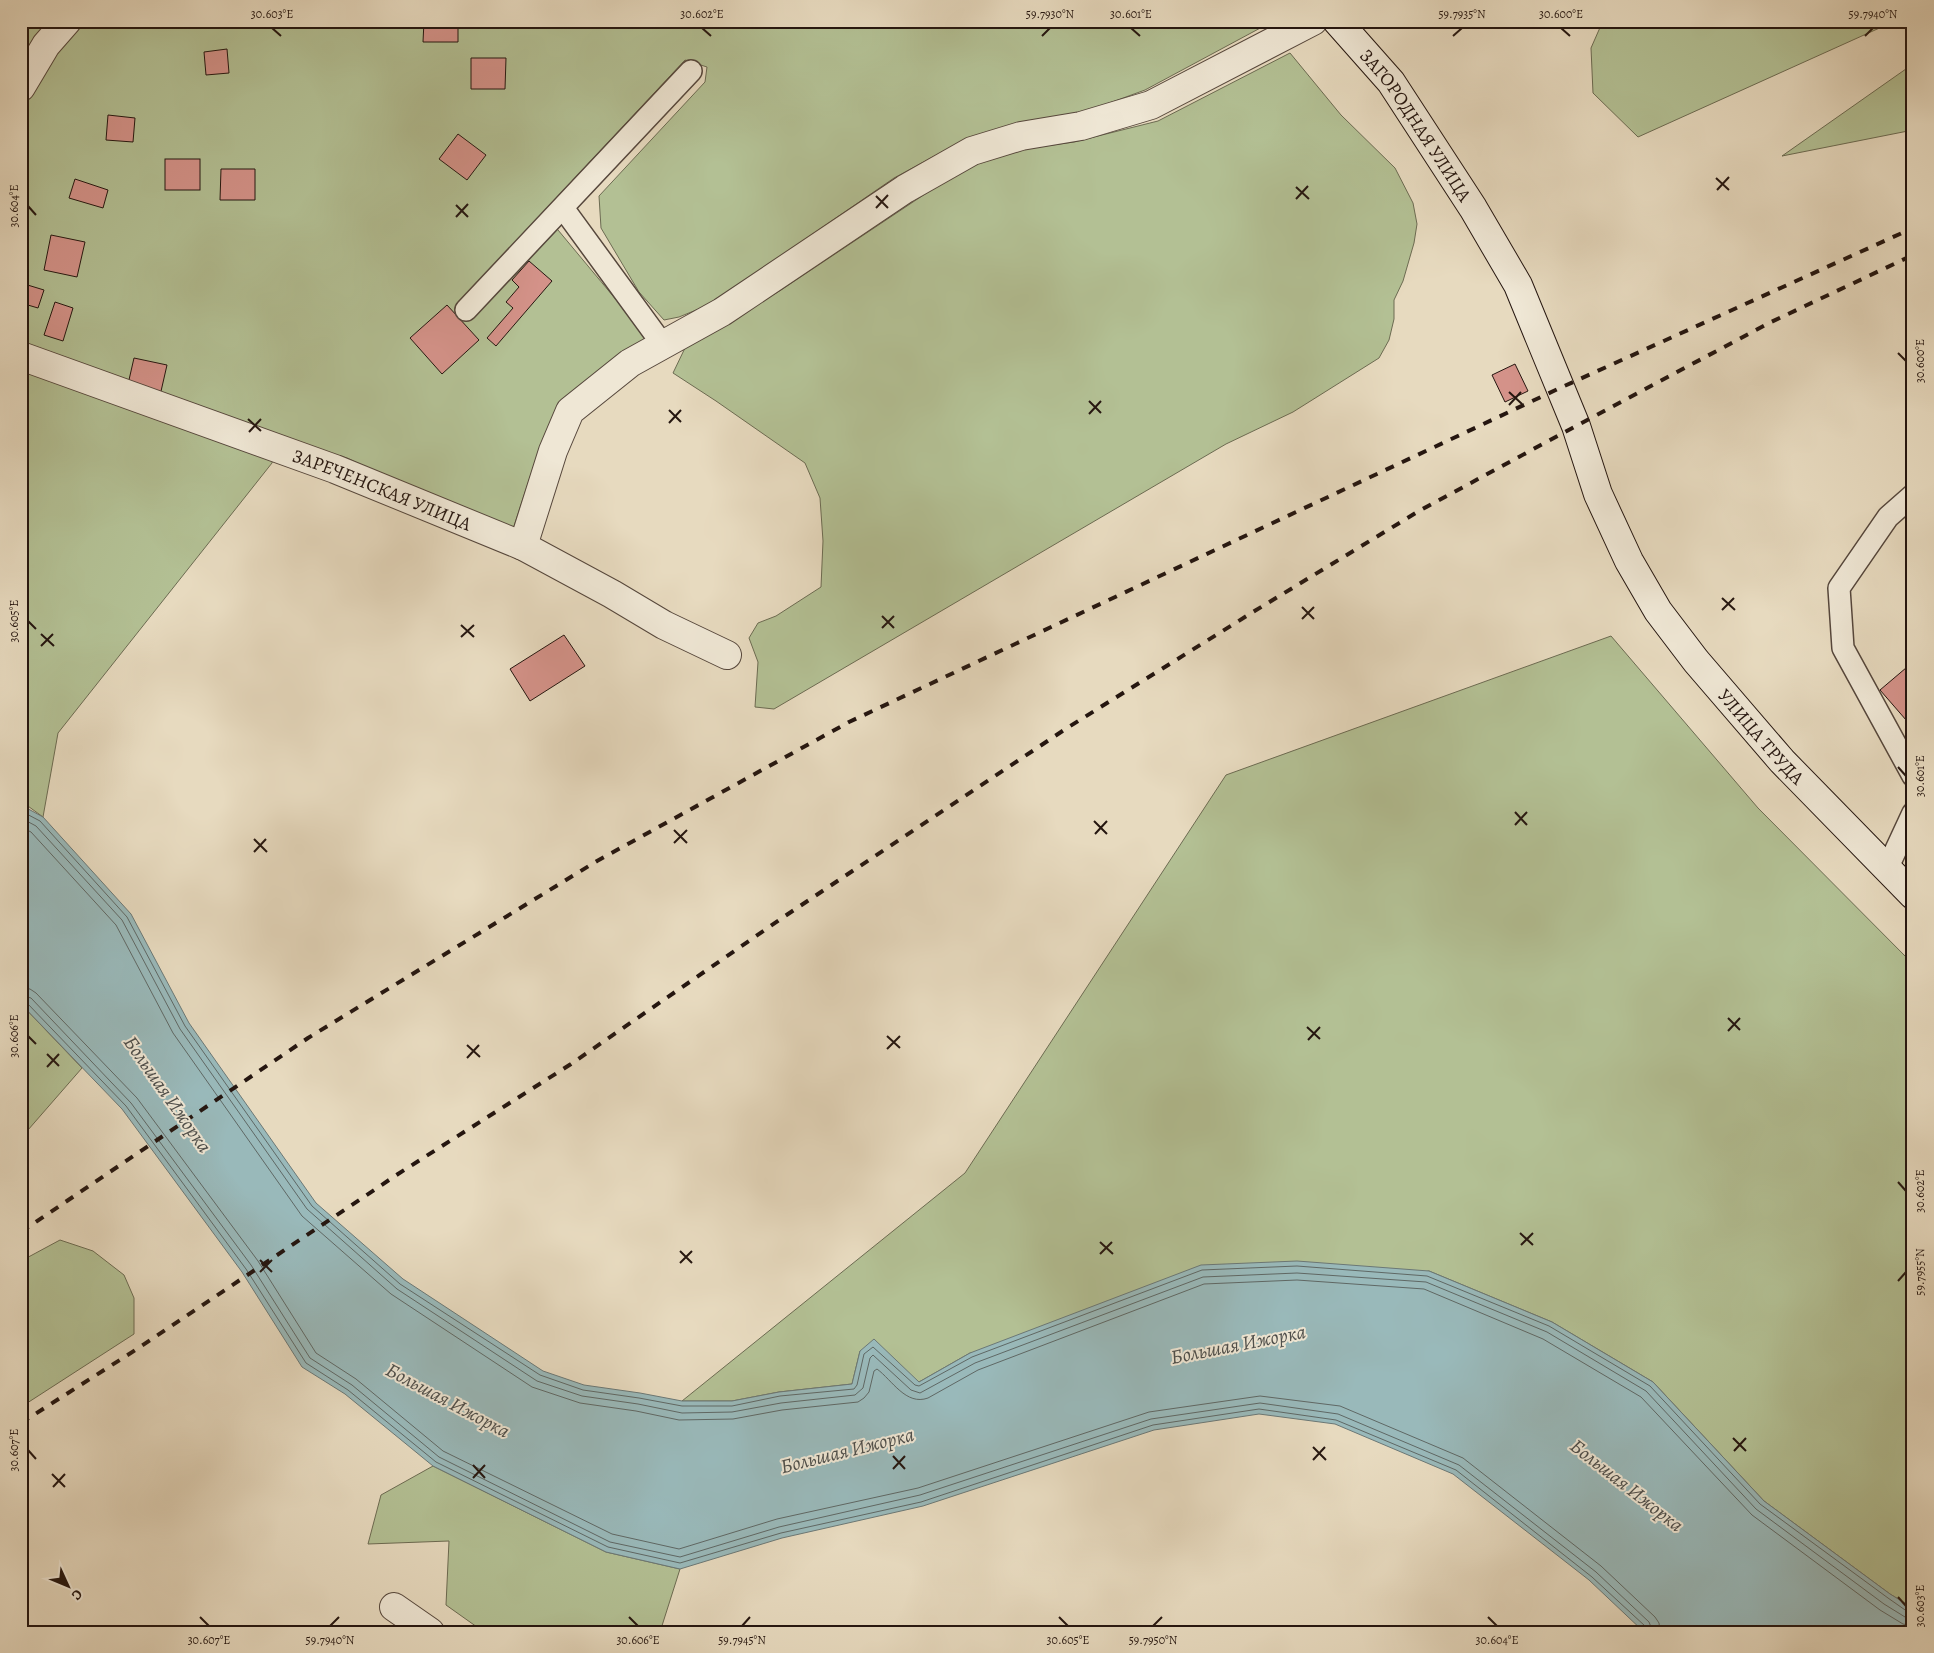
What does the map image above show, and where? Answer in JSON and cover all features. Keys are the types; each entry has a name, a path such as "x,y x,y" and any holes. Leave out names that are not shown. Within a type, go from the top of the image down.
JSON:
{"street":[{"path":"21,87 46,45 67,21"},
{"path":"522,546 552,451 570,411 630,363 722,312 905,189 972,151 1021,136 1081,126 1151,105 1313,21"},
{"name":"ЗАГОРОДНАЯ УЛИЦА","path":"1337,21 1391,82 1473,208 1518,285 1576,426 1598,494 1628,562"},
{"name":"ЗАРЕЧЕНСКАЯ УЛИЦА","path":"21,356 335,469 522,546 612,594 664,625 727,655"},
{"name":"УЛИЦА ТРУДА","path":"1628,562 1658,611 1696,660 1782,761 1913,895"},
{"path":"394,1608 430,1632"}],"lane":[{"path":"466,310 691,71"},
{"path":"562,208 663,345"},
{"path":"1913,495 1888,517 1839,588 1843,648 1913,776"},
{"path":"1887,869 1913,813"}],"green space":[{"path":"21,21 1259,21 1264,26 1145,90 1082,113 966,139 894,178 711,304 679,317 664,320 639,292 601,228 599,196 705,82 707,67 685,60 543,212 648,338 560,406 539,450 511,535 347,458 279,439 272,463 58,733 43,817 21,801"},
{"path":"1601,21 1895,21 1638,137 1593,93 1591,48 1602,23"},
{"path":"1290,53 1341,115 1395,168 1413,203 1417,224 1414,243 1403,281 1394,300 1394,319 1389,340 1379,358 1293,412 1226,444 774,709 755,707 758,662 749,638 758,623 776,616 821,587 823,541 820,498 805,463 673,373 685,348 781,290 970,164 1016,150 1074,142 1158,121"},
{"path":"1913,64 1913,130 1782,156"},
{"path":"1611,636 1758,808 1913,964 1913,1608 1890,1594 1764,1501 1653,1382 1552,1322 1429,1271 970,1353 919,1382 860,1351 852,1384 779,1392 732,1401 682,1401 965,1173 1226,775"},
{"path":"21,1004 82,1068 21,1138"},
{"path":"60,1240 93,1251 124,1275 134,1298 134,1334 21,1407 21,1261"},
{"path":"433,1466 606,1552 680,1569 660,1632 484,1632 446,1605 449,1541 368,1544 381,1495"}],"water":[{"name":"Большая Ижорка","path":"21,805 43,817 131,914 189,1023 316,1203 403,1279 543,1371 584,1385 682,1401 732,1401 779,1392 852,1384 860,1351 874,1339 919,1382 970,1353 1201,1265 1297,1261 1429,1271 1552,1322 1653,1382 1764,1501 1890,1594 1913,1608 1913,1632 1644,1632 1589,1580 1453,1474 1335,1424 1259,1414 1154,1430 923,1506 782,1538 680,1569 606,1552 433,1466 345,1394 302,1367 242,1272 122,1109 21,1004"}],"building":[{"path":"179,21 206,21 206,23 179,23"},
{"path":"424,21 458,21 458,42 423,42"},
{"path":"227,49 229,73 206,75 204,52"},
{"path":"471,58 506,58 505,89 471,89"},
{"path":"108,115 135,118 133,142 106,140"},
{"path":"458,134 486,155 467,180 439,159"},
{"path":"165,159 200,159 200,190 165,190"},
{"path":"221,169 255,169 255,200 220,200"},
{"path":"75,179 108,190 103,208 69,198"},
{"path":"51,235 85,242 77,277 44,270"},
{"path":"529,261 552,281 496,346 487,338 513,308 506,302 519,287 512,280"},
{"path":"21,283 44,290 38,308 21,303"},
{"path":"55,302 73,308 63,341 44,335"},
{"path":"447,305 479,340 442,374 410,338"},
{"path":"134,358 167,365 159,400 126,393"},
{"path":"1515,364 1528,391 1505,402 1492,375"},
{"path":"564,635 585,666 530,701 510,669"},
{"path":"1913,662 1913,728 1880,690"}],"railway":[{"path":"21,1232 308,1038 597,861 849,722 1560,388 1913,228"},
{"path":"21,1423 137,1349 398,1174 571,1064 785,916 1067,728 1253,612 1419,511 1576,426 1769,323 1913,255"}]}
